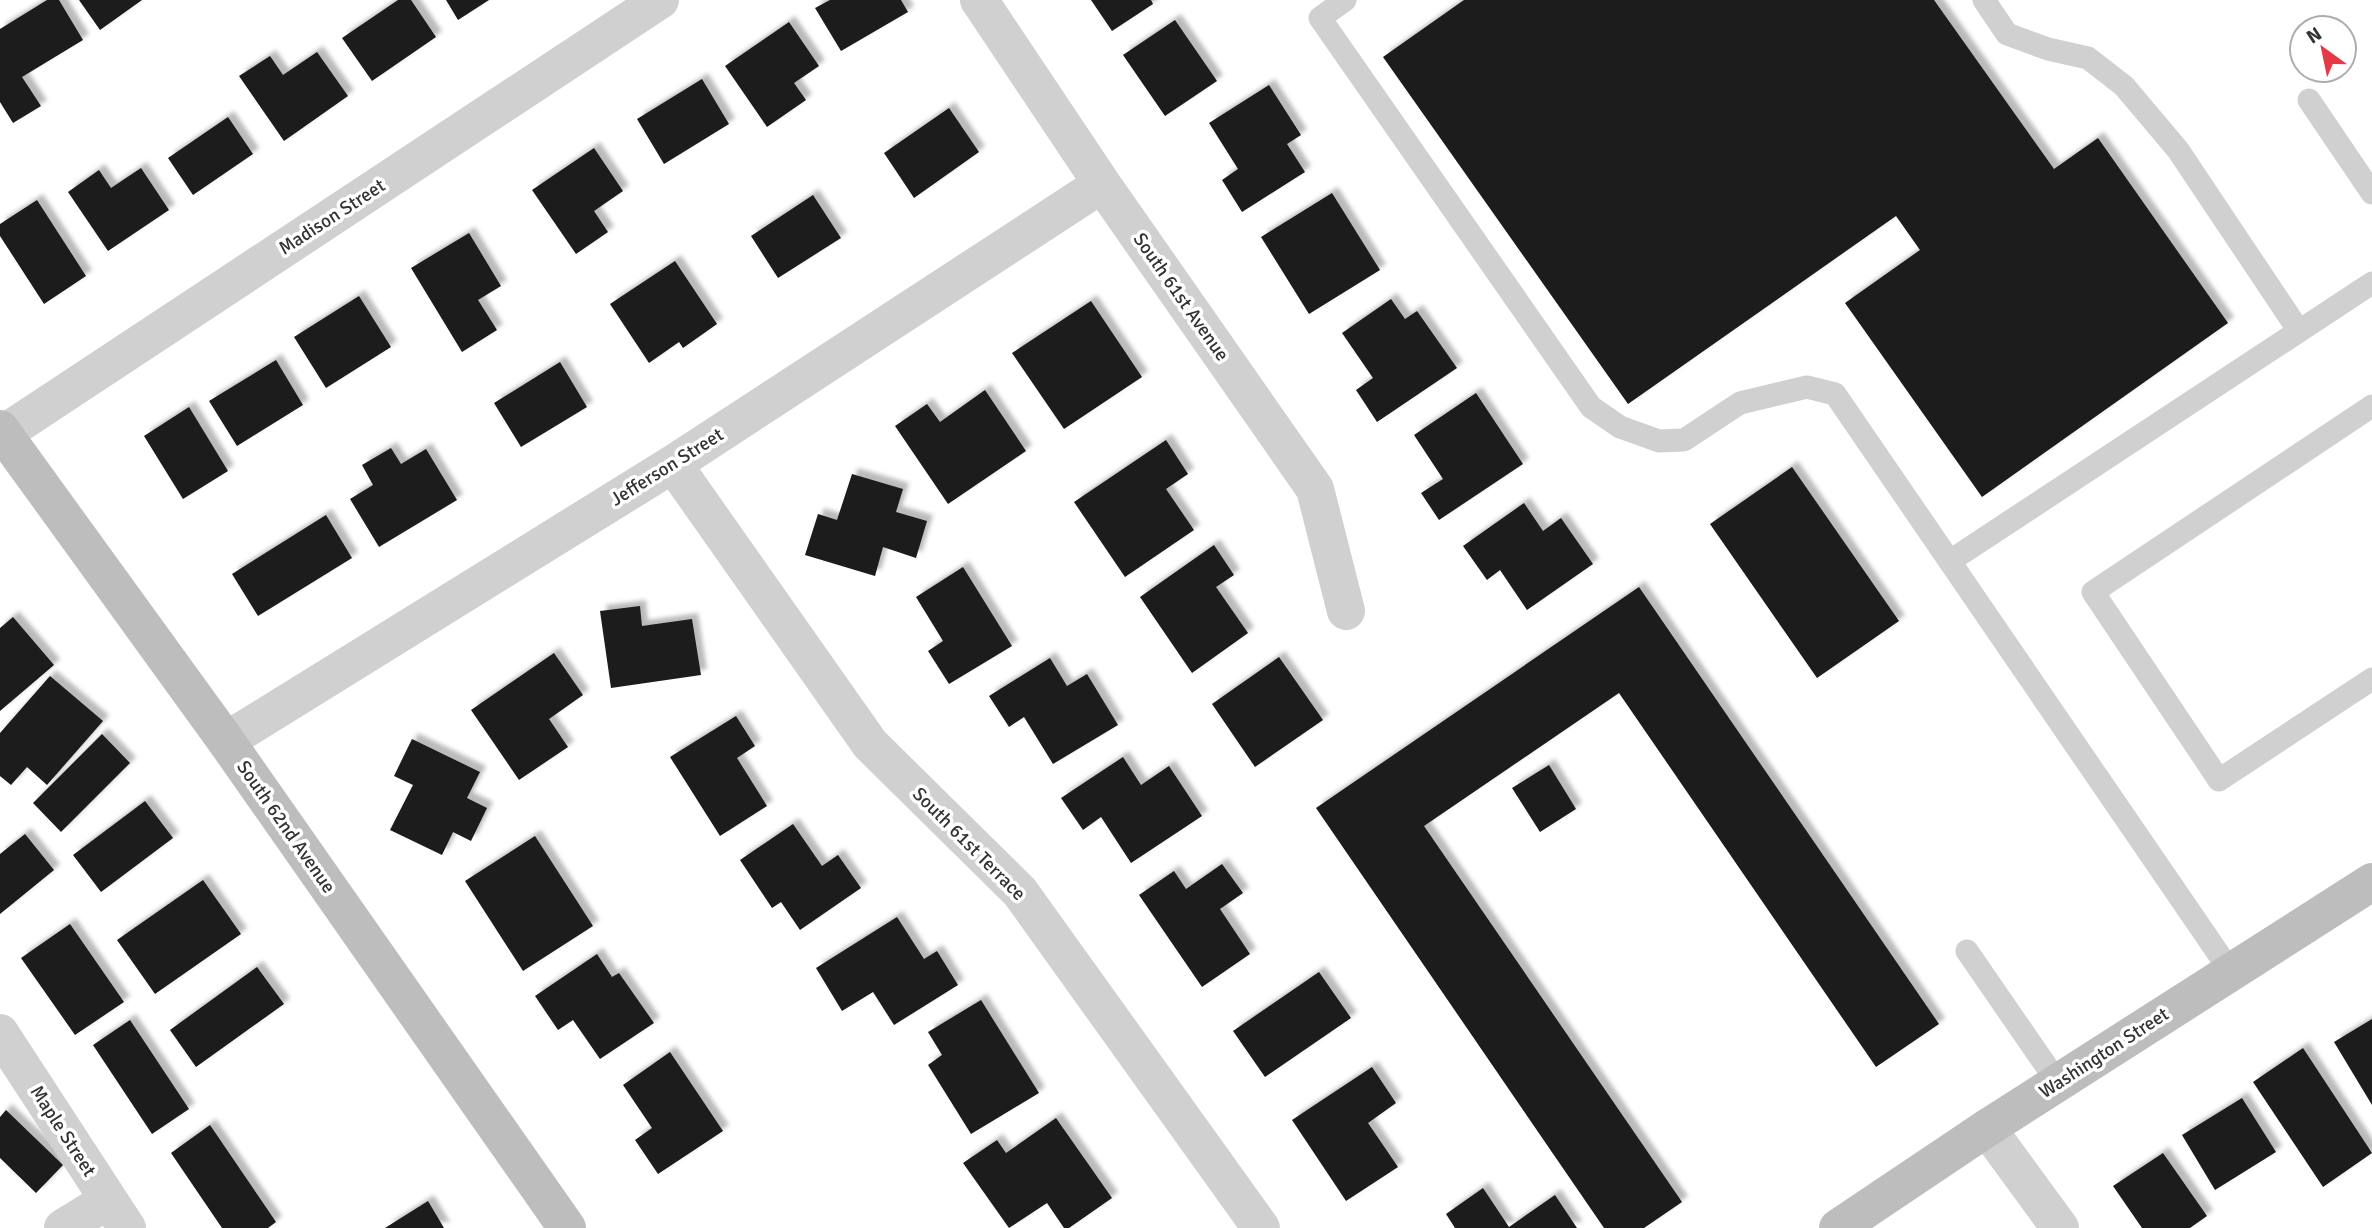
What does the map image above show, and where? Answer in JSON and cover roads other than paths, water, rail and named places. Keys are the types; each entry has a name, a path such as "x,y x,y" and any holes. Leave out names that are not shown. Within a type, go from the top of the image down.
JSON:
{"street":[{"name":"Madison Street","path":"2,431 660,0"},
{"name":"South 61st Avenue","path":"979,0 1102,184 1315,489 1346,611"},
{"name":"Jefferson Street","path":"226,741 673,464 1102,184"},
{"name":"South 62nd Avenue","path":"2,431 226,741 567,1228"},
{"name":"South 61st Terrace","path":"673,464 870,744 1020,892 1261,1228"},
{"name":"Washington Street","path":"1838,1228 1987,1128 2372,882"},
{"name":"Maple Street","path":"0,1033 117,1214"},
{"path":"1987,1128 2060,1228"},
{"path":"63,1228 117,1214"}],"lane":[{"path":"1345,0 1320,18 1591,407 1620,427 1659,441 1684,440 1740,402 1807,387 1835,394 2231,972"},
{"path":"1984,0 2007,34 2048,49 2088,58 2124,86 2178,150 2299,331"},
{"path":"2309,100 2372,193"},
{"path":"1950,561 2372,283"},
{"path":"2372,406 2093,592 2219,780 2372,679"},
{"path":"1967,951 2058,1083"}]}
